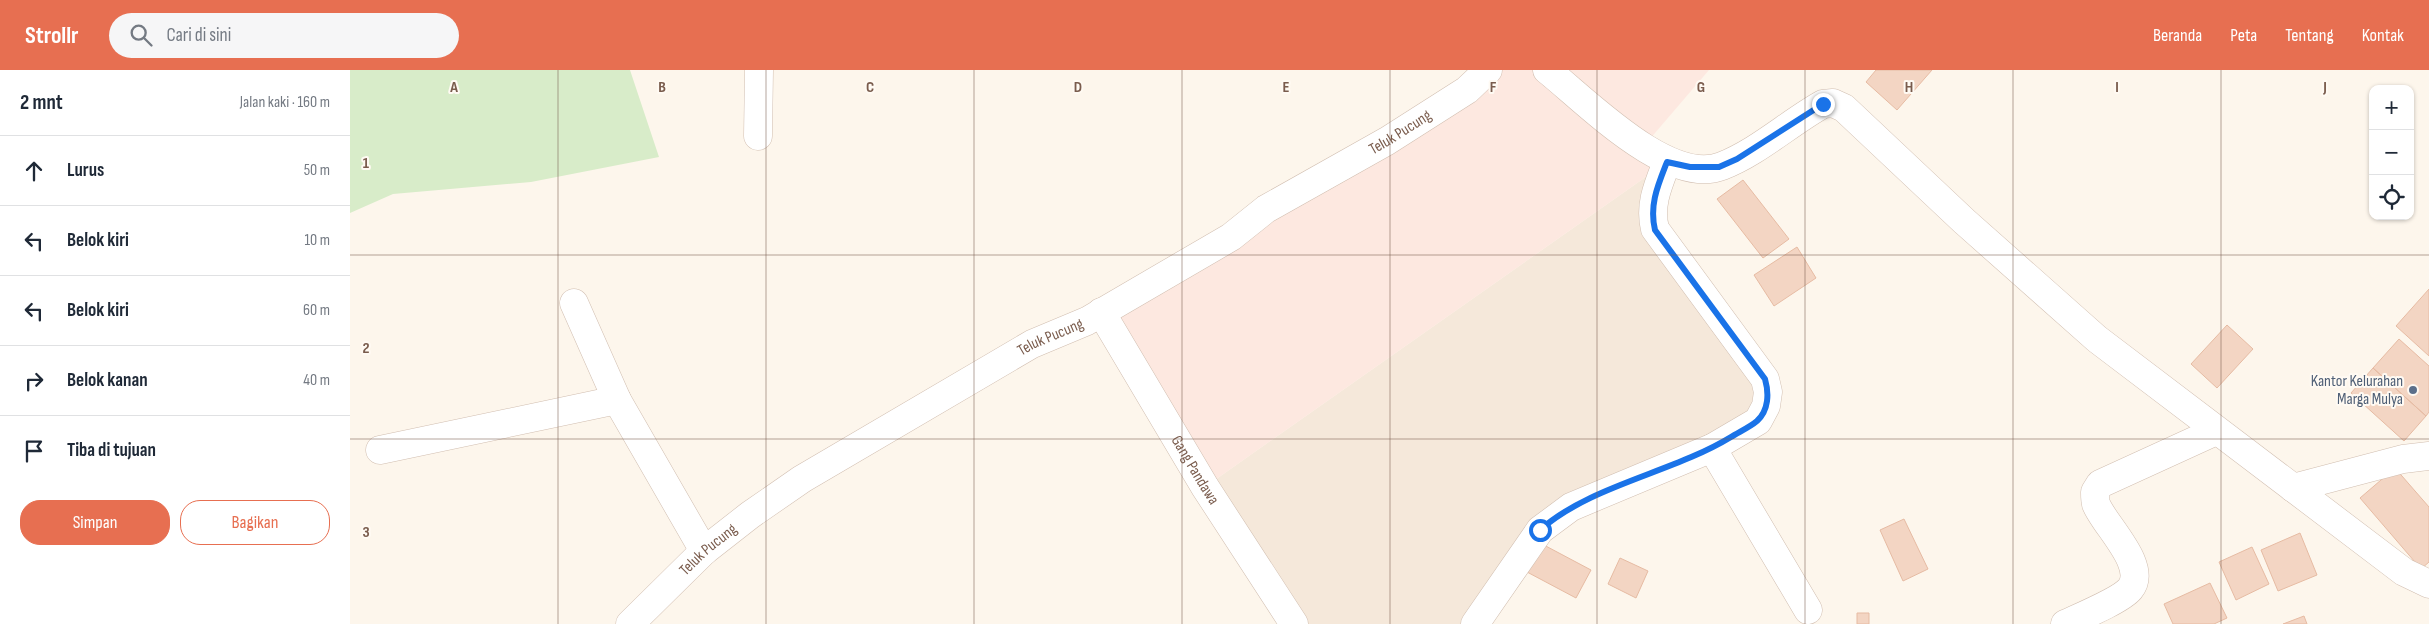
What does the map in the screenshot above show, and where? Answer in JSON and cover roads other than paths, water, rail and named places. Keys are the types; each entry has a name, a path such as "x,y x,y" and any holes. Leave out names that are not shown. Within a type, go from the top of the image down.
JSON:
{"street":[{"path":"758,136 759,70"},
{"name":"Teluk Pucung","path":"645,619 704,551 750,515 802,479 1032,344 1102,312 1232,237 1266,209 1395,136 1467,90 1488,70"},
{"path":"1548,70 1643,148 1667,162 1690,167 1719,167 1737,159 1823,104 1833,103 1844,108 1964,221 2097,339 2404,572 2429,584"},
{"path":"1473,622 1534,538 1553,519 1571,507 1712,448 1758,421 1766,406 1768,392 1765,379 1655,230 1652,216 1654,197 1667,162"},
{"path":"574,303 618,400 704,551"},
{"name":"Gang Pandawa","path":"1102,312 1205,487 1294,624"},
{"path":"380,450 618,400"},
{"path":"2065,624 2119,597 2130,589 2136,577 2133,563 2096,504 2095,492 2100,484 2216,431"},
{"path":"1712,448 1808,610"},
{"path":"2293,488 2403,459 2429,456"}],"place":[{"name":"Kantor Kelurahan Marga Mulya","path":"2413,390"}]}
